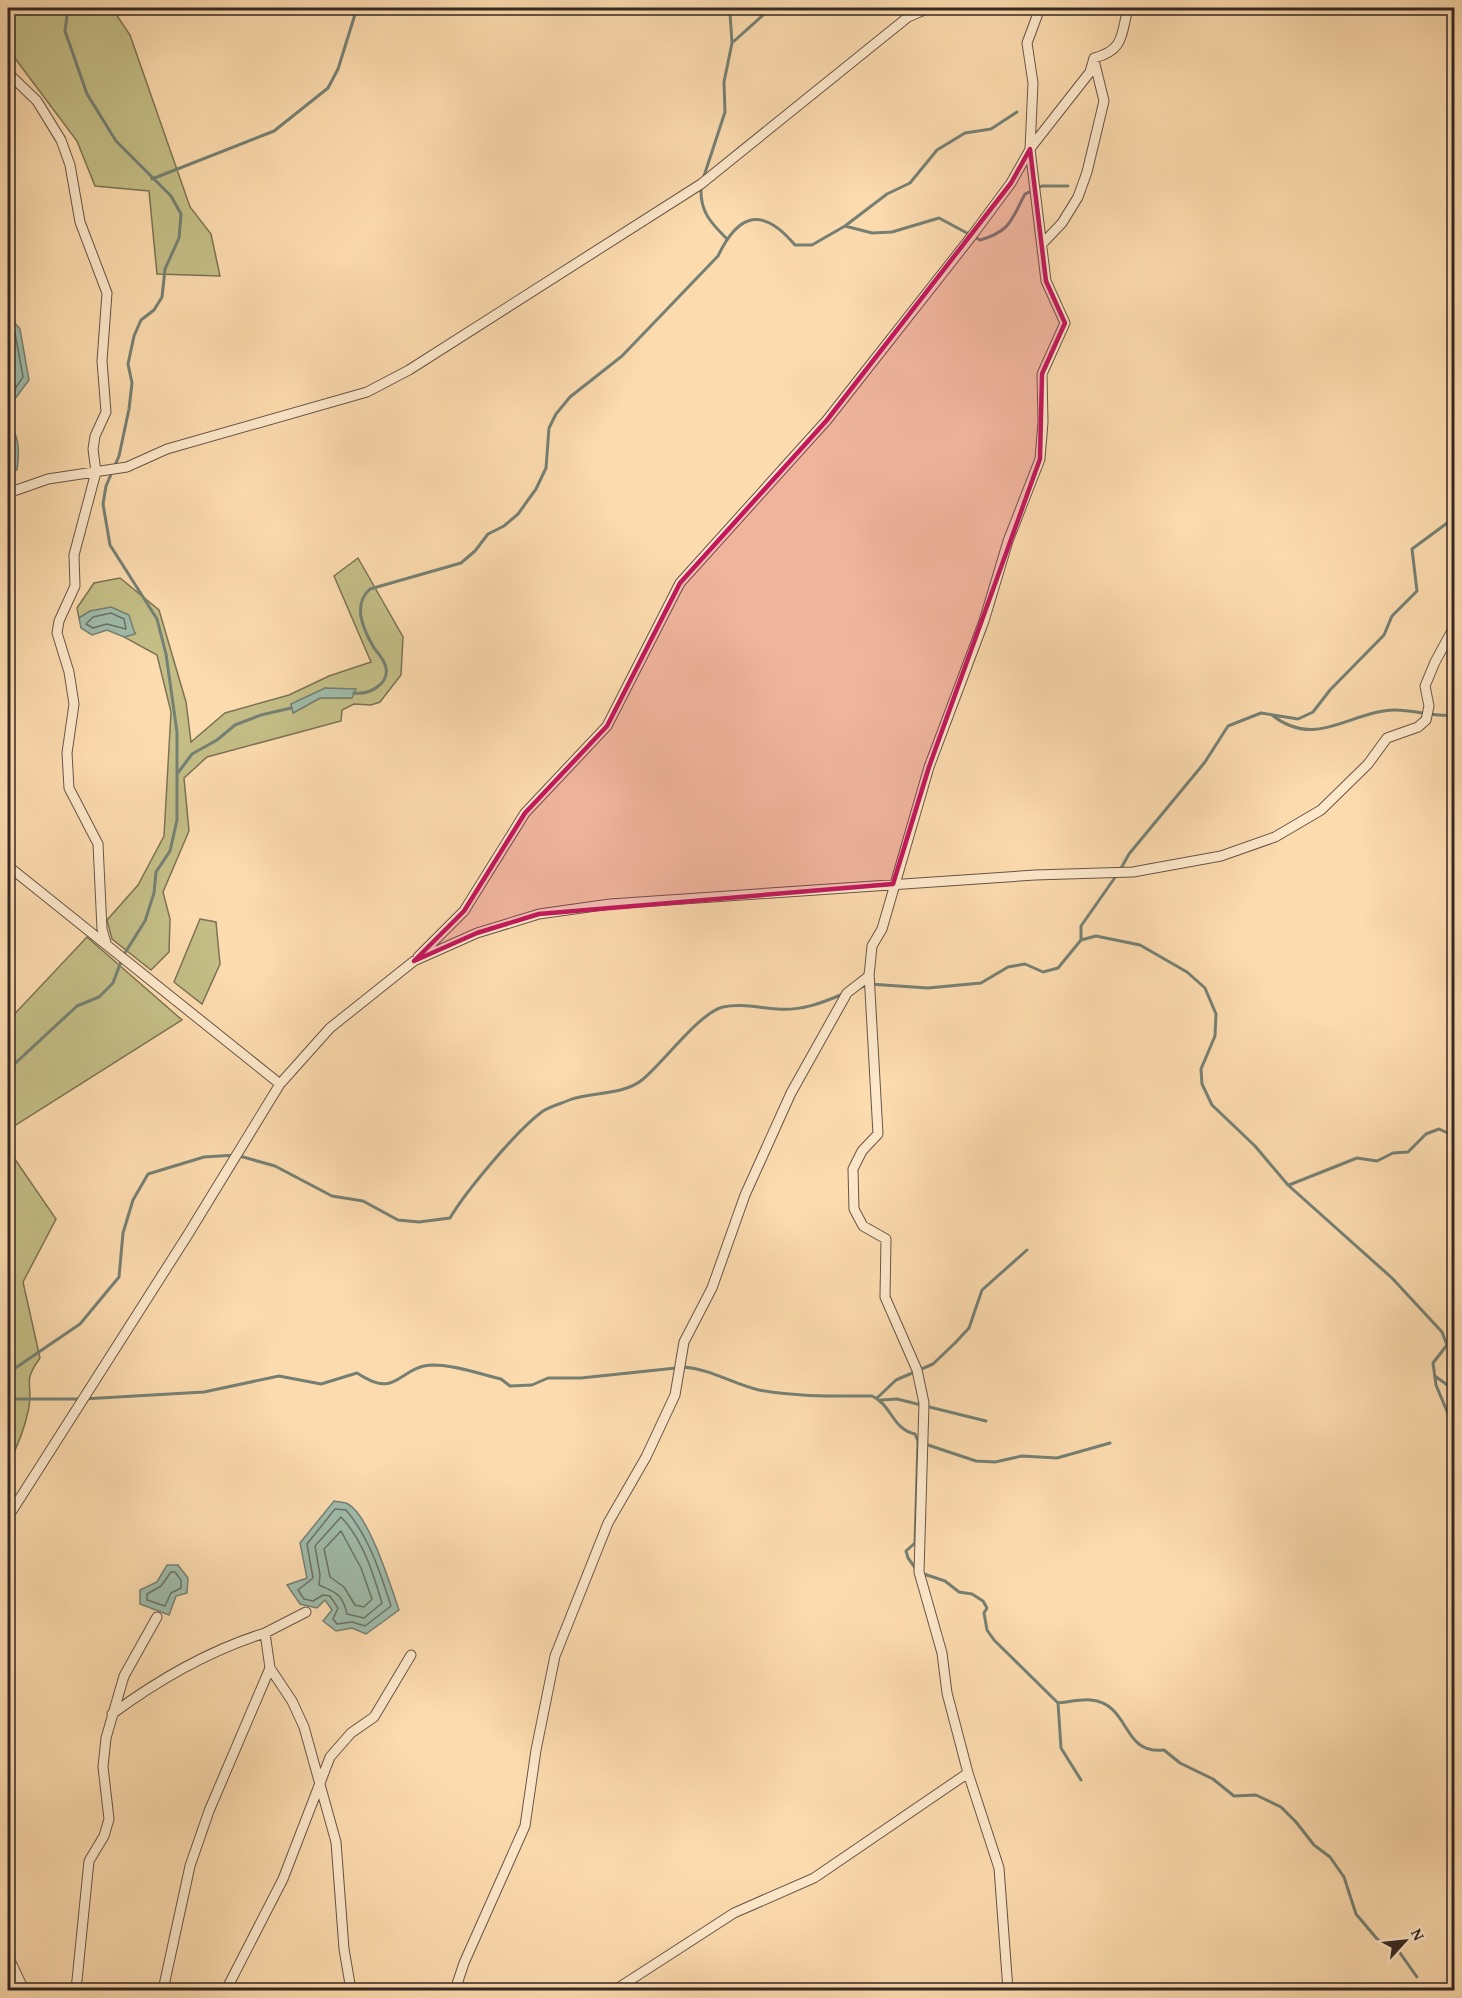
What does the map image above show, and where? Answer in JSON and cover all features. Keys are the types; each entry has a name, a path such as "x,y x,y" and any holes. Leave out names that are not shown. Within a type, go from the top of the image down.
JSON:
{"street":[{"path":"8,493 48,479 128,466 167,449 367,392 409,370 701,184 908,17 929,8"},
{"path":"1008,1990 999,1868 968,1773 947,1693 942,1653 919,1572 924,1403 917,1370 885,1297 886,1239 863,1226 855,1209 853,1169 862,1151 878,1134 869,973 872,946 882,929 929,766 984,621 1008,541 1040,459 1043,422 1042,374 1065,323 1046,281 1030,149 1033,83 1027,43 1040,8"},
{"path":"1094,58 1111,53 1117,45 1128,8"},
{"path":"8,1517 181,1245 280,1084 330,1028 414,961 464,911 525,813 607,726 680,584 827,420 1004,192 1030,149 1089,72 1094,58"},
{"path":"1042,244 1062,223 1078,197 1087,172 1104,101 1094,58"},
{"path":"8,73 36,101 61,140 70,165 80,222 107,293 102,361 106,412 93,450 96,472 74,555 75,586 59,621 57,633 69,672 74,704 67,753 69,788 98,844 102,929 106,943"},
{"path":"414,961 477,933 539,914 610,904 1035,875 1133,872 1221,856 1275,837 1321,810 1368,764 1387,738 1418,727 1426,720 1429,706 1425,686 1435,662 1455,627"},
{"path":"8,866 280,1084"},
{"path":"455,1990 464,1963 525,1826 536,1750 555,1656 608,1523 646,1457 675,1395 684,1342 712,1288 745,1195 791,1093 847,993 869,973"},
{"path":"111,1714 152,1684 228,1645 265,1633 306,1612"},
{"path":"76,1990 89,1861 104,1836 109,1818 103,1767 111,1714 124,1676 157,1617"},
{"path":"265,1633 270,1668 292,1701 304,1727 336,1842 344,1949 351,1990"},
{"path":"226,1990 283,1880 330,1757 351,1733 374,1717 411,1655"},
{"path":"163,1990 190,1866 209,1811 270,1668"},
{"path":"615,1990 734,1913 814,1878 968,1773"},
{"path":"8,1956 24,1990"}],"highlighted area":[{"path":"1030,149 1046,281 1065,323 1042,374 1040,459 929,767 893,884 539,914 477,933 414,961 464,911 525,813 607,726 680,583 827,420 1011,183"}],"shaded area":[{"path":"8,8 112,8 130,35 190,207 211,234 220,276 157,274 149,191 95,186 77,141 8,49"},
{"path":"358,558 403,637 401,675 380,702 371,705 354,704 342,710 341,721 207,757 184,778 189,831 163,892 170,919 169,952 151,970 112,939 107,920 138,885 164,836 171,712 157,655 124,637 135,633 90,611 79,618 77,608 94,583 120,578 159,610 186,702 191,742 225,713 289,695 329,676 371,662 334,576","holes":["325,688 352,698 320,698 293,713"]},
{"path":"200,919 216,922 220,964 202,1004 174,982"},
{"path":"87,937 182,1020 8,1130 8,1021"},
{"path":"12,1155 56,1219 23,1282 40,1358 31,1373 29,1407 18,1444 8,1464 8,1157"}],"water":[{"path":"8,315 20,329 29,380 8,408"},
{"path":"8,420 18,444 18,456 17,470 8,473"},
{"path":"111,607 129,615 135,634 124,637 107,630 92,635 81,628 79,618 90,611"},
{"path":"325,688 356,689 352,698 320,698 293,713 291,704"},
{"path":"334,1501 348,1504 364,1522 385,1569 399,1610 366,1634 352,1628 336,1631 323,1621 332,1610 325,1600 317,1608 300,1604 287,1585 307,1578 300,1543"},
{"path":"167,1565 178,1565 188,1578 187,1593 176,1596 169,1615 140,1604 140,1590 157,1582"}],"waterway":[{"path":"8,1070 77,1006 99,997 113,983 123,956 145,921 154,893 156,872 170,851 177,820 177,732 166,654 157,619 110,545 103,504 106,486 119,456 129,409 132,383 128,364 134,336 141,320 154,310 162,297 165,269 179,238 181,214 171,196 116,141 87,94 65,31 68,8"},
{"path":"152,179 274,131 328,88 338,69 357,8"},
{"path":"732,43 730,13 733,8"},
{"path":"703,179 725,112 724,82 732,43 771,8"},
{"path":"845,226 887,194 910,183 937,150 965,133 991,129 1017,112"},
{"path":"354,693 376,688 386,674 384,663 363,625 360,610 365,595 370,589 461,563 475,551 488,534 504,526 518,514 536,489 546,468 549,428 556,414 570,397 622,356 718,256 734,230 743,223 762,220 783,233 795,245 812,245 845,226 872,233 892,232 939,218 980,240 998,233 1009,223 1025,194 1042,186 1068,186"},
{"path":"701,188 704,210 715,227 726,238"},
{"path":"1120,870 1129,854 1205,762 1228,726 1261,713 1298,719 1313,712 1330,690 1384,635 1392,616 1417,591 1412,549 1454,518"},
{"path":"177,774 192,754 217,740 235,725 261,715 291,708"},
{"path":"1272,715 1288,725 1303,729 1333,726 1378,712 1395,710 1454,715"},
{"path":"1081,939 1081,926 1116,876"},
{"path":"860,988 869,984 928,988 981,983 1008,967 1025,964 1043,972 1058,968 1081,940 1096,936 1140,945 1187,972 1205,988 1216,1014 1215,1036 1201,1069 1202,1084 1212,1105 1255,1146 1288,1185 1392,1278 1442,1332 1447,1345 1433,1363 1436,1385 1454,1428"},
{"path":"8,1373 80,1324 119,1277 123,1233 133,1200 148,1174 204,1157 236,1155 275,1166 332,1196 363,1201 398,1220 419,1222 450,1218 493,1162 543,1111 572,1099 617,1091 634,1085 651,1072 703,1018 714,1011 736,1005 777,1009 803,1008 843,994"},
{"path":"1289,1185 1357,1158 1377,1161 1393,1153 1408,1152 1426,1134 1439,1129 1454,1136"},
{"path":"877,1398 896,1380 933,1364 955,1343 969,1328 982,1290 1027,1250"},
{"path":"8,1399 83,1399 204,1392 279,1376 321,1384 357,1373 382,1384 397,1380 421,1367 433,1365 459,1368 501,1379 510,1386 532,1385 548,1378 581,1378 676,1368"},
{"path":"683,1367 703,1371 759,1390 801,1395 872,1396 879,1400 901,1427 915,1434 918,1441 915,1543 906,1551 916,1569"},
{"path":"1435,1376 1454,1390"},
{"path":"881,1400 897,1399 986,1421"},
{"path":"925,1444 976,1461 995,1462 1022,1456 1057,1458 1110,1443"},
{"path":"921,1573 945,1581 959,1592 972,1594 983,1601 987,1608 984,1613 987,1630 994,1640 1058,1703 1091,1700 1104,1704 1113,1710 1140,1745 1150,1749 1164,1750 1180,1763 1213,1779 1234,1796 1256,1795 1281,1807 1314,1845 1330,1857 1344,1877 1356,1914 1378,1940 1400,1953 1417,1977"},
{"path":"1058,1703 1061,1748 1081,1780"}]}
